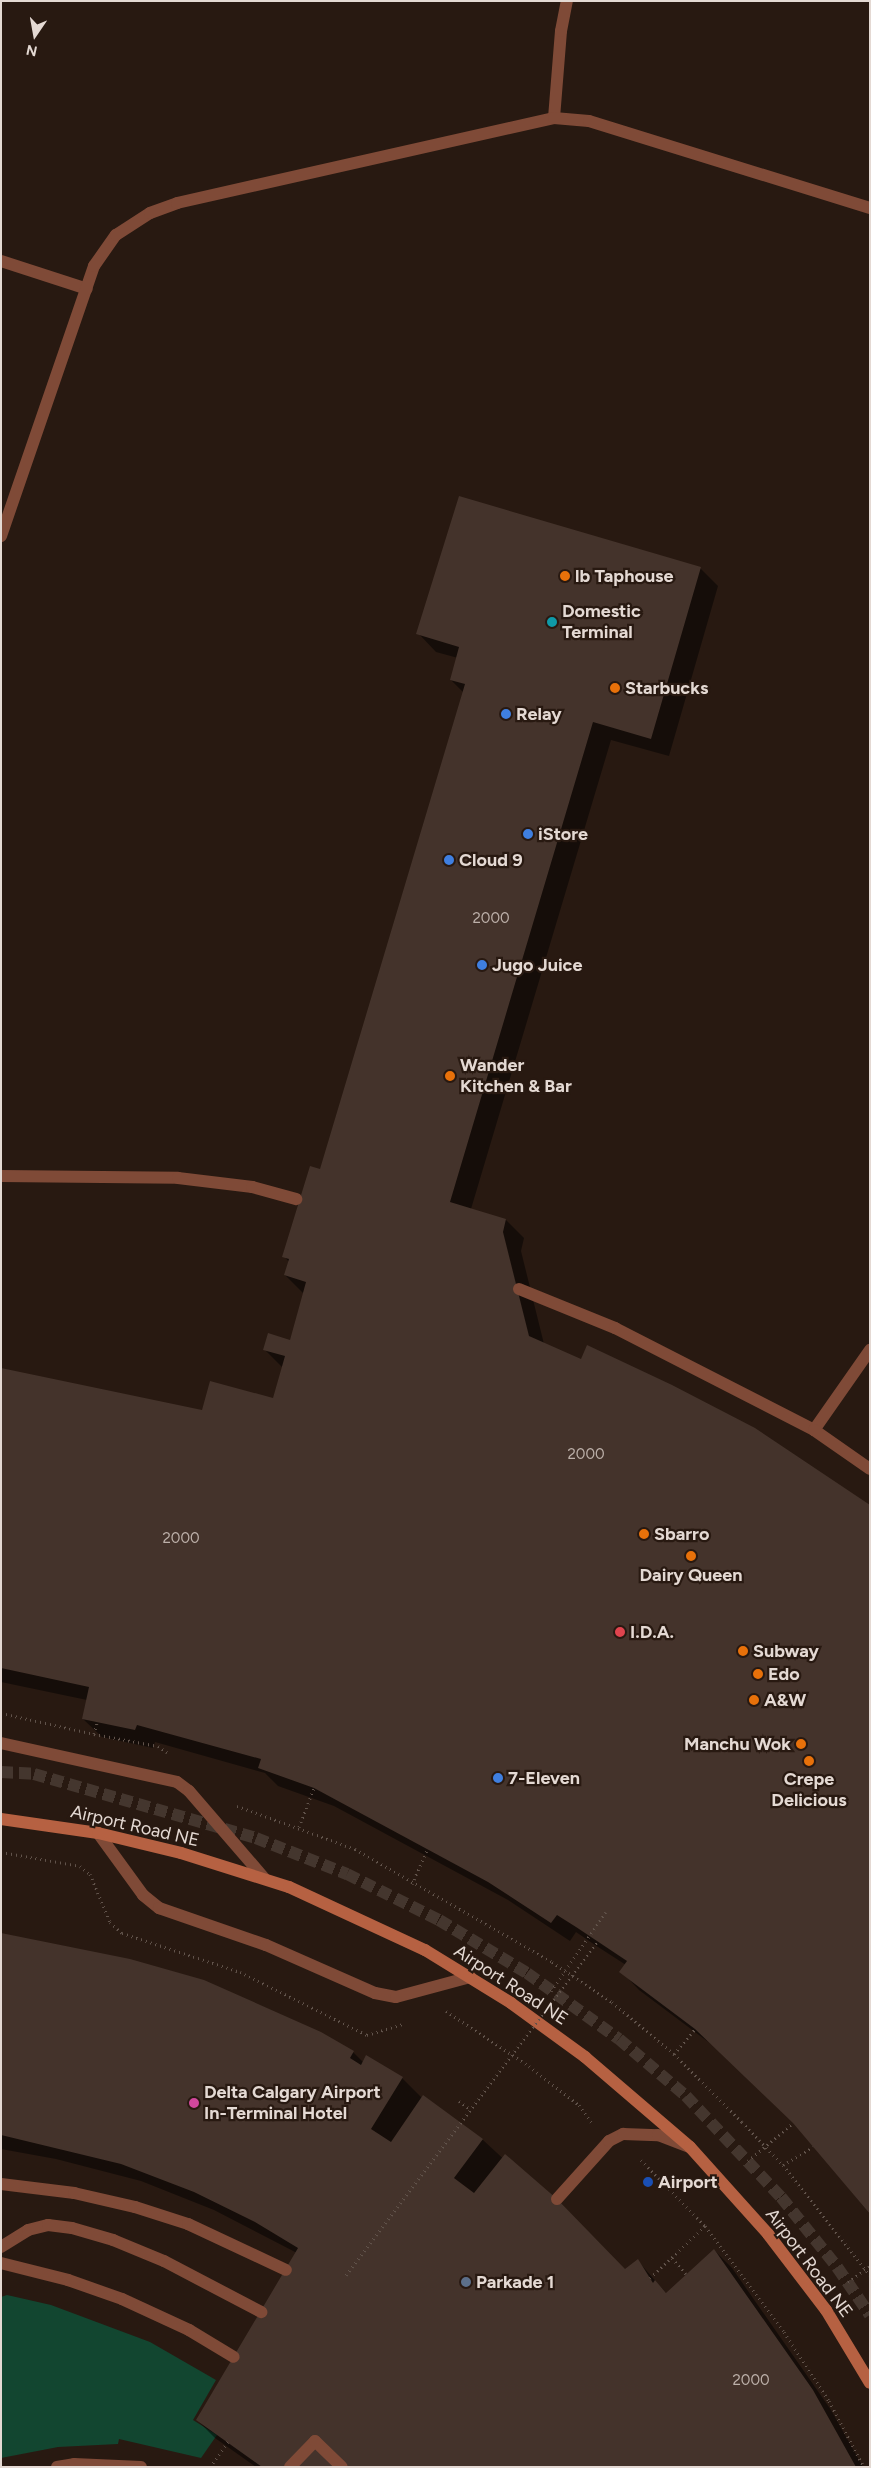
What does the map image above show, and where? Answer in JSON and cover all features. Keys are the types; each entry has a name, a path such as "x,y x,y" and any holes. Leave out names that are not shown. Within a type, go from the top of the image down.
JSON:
{"main road":[{"name":"Airport Road NE","path":"1,1819 98,1833 182,1853 264,1878 379,1927 470,1977 585,2057 690,2147 768,2234 826,2310 870,2383"}],"lane":[{"path":"554,118 561,31 568,1"},
{"path":"1,536 87,289 104,249 116,235 150,213 177,202 554,118 590,121 870,208"},
{"path":"1,261 87,289"},
{"path":"1,1176 178,1178 252,1187 296,1199"},
{"path":"519,1289 615,1328 814,1430 870,1469"},
{"path":"814,1430 870,1350"},
{"path":"1,1742 178,1782 189,1791 264,1878"},
{"path":"98,1833 143,1895 158,1908 266,1945 375,1994 396,1997 470,1977"},
{"path":"557,2199 609,2141 623,2134 638,2132 658,2136 690,2147"},
{"path":"1,2184 74,2193 135,2208 188,2224 286,2270"},
{"path":"1,2247 28,2230 48,2226 72,2228 113,2240 164,2261 261,2312"},
{"path":"1,2263 122,2298 188,2330 234,2357"},
{"path":"290,2467 315,2441 342,2467"},
{"path":"57,2467 90,2464 141,2467"}],"path":[{"path":"1,1713 94,1734 97,1723"},
{"path":"299,1827 314,1788"},
{"path":"230,1803 355,1849 412,1884 552,1962 612,2002 674,2054 783,2165 870,2275"},
{"path":"412,1884 426,1851"},
{"path":"552,1991 606,1912"},
{"path":"346,2276 598,1941"},
{"path":"674,2054 695,2029"},
{"path":"459,2101 470,2109"},
{"path":"748,2161 793,2123"},
{"path":"783,2165 813,2147"},
{"path":"639,2158 705,2226 784,2332 829,2401 864,2467"},
{"path":"650,2278 705,2226"},
{"path":"672,2257 686,2274"},
{"path":"848,2282 870,2266"},
{"path":"210,2467 228,2441"}],"green space":[{"path":"7,2295 51,2305 150,2342 216,2380 193,2420 217,2435 201,2458 119,2439 118,2444 58,2447 1,2458 1,2297"}],"building":[{"path":"459,496 701,567 651,739 593,722 450,1202 506,1219 503,1232 529,1336 581,1359 587,1345 672,1385 755,1428 870,1505 870,2214 793,2123 695,2029 619,1972 627,1961 557,1915 551,1923 488,1882 314,1788 258,1768 261,1759 137,1725 135,1730 82,1719 89,1687 1,1668 1,1368 202,1410 210,1381 273,1398 285,1356 263,1350 268,1333 290,1340 306,1282 284,1275 289,1259 282,1257 310,1166 320,1169 465,684 450,680 459,647 416,634"},
{"path":"1,1933 130,1959 204,1980 321,2032 354,2051 350,2058 361,2065 366,2055 403,2077 371,2129 391,2142 423,2095 483,2139 454,2178 474,2193 505,2154 557,2199 625,2269 638,2259 653,2283 655,2280 666,2293 714,2249 813,2390 856,2467 262,2467 196,2420 298,2248 255,2222 194,2192 121,2164 1,2135"}],"tunnel":[{"path":"1,1772 34,1774 256,1838 347,1874 439,1920 527,1973 619,2039 686,2096 781,2197 837,2267 870,2315"}],"place":[{"name":"lb Taphouse","path":"565,576"},
{"name":"Domestic Terminal","path":"552,622"},
{"name":"Starbucks","path":"615,688"},
{"name":"Relay","path":"506,714"},
{"name":"iStore","path":"528,834"},
{"name":"Cloud 9","path":"449,860"},
{"name":"Jugo Juice","path":"482,965"},
{"name":"Wander Kitchen & Bar","path":"450,1076"},
{"name":"Sbarro","path":"644,1534"},
{"name":"Dairy Queen","path":"691,1556"},
{"name":"I.D.A.","path":"620,1632"},
{"name":"Subway","path":"743,1651"},
{"name":"Edo","path":"758,1674"},
{"name":"A&W","path":"754,1700"},
{"name":"Manchu Wok","path":"801,1744"},
{"name":"Crepe Delicious","path":"809,1761"},
{"name":"7-Eleven","path":"498,1778"},
{"name":"Delta Calgary Airport In-Terminal Hotel","path":"194,2103"},
{"name":"Airport","path":"648,2182"},
{"name":"Parkade 1","path":"466,2282"}]}
